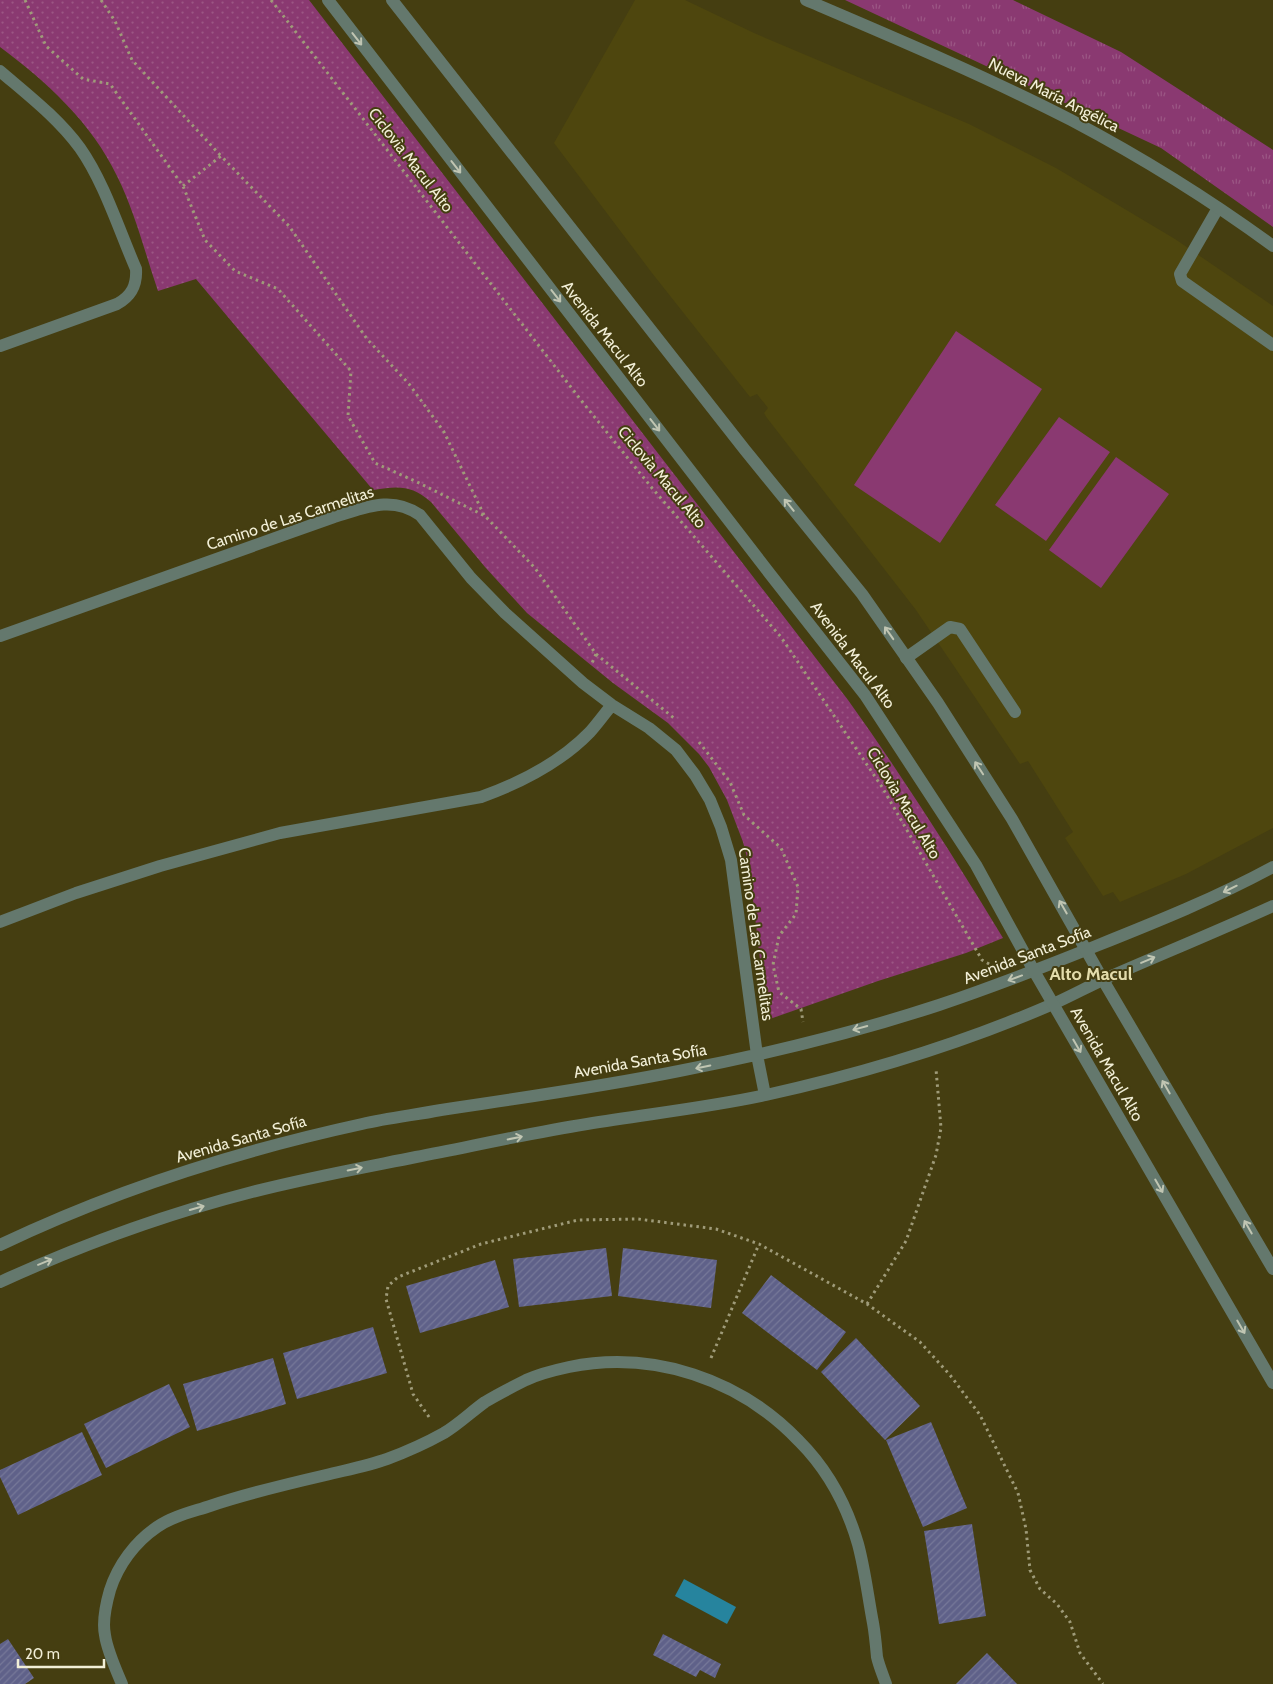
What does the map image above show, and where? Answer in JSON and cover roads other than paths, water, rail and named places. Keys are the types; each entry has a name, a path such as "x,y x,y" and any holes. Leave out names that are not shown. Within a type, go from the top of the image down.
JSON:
{"street":[{"name":"Avenida Macul Alto","path":"328,0 865,695 976,865 1034,971 1273,1383"},
{"path":"392,0 745,450 862,594 938,704 1012,819 1103,980 1273,1269"},
{"name":"Nueva María Angélica","path":"806,0 970,71 1070,120 1166,174 1273,246"},
{"path":"0,71 56,120 81,149 98,179 136,269 136,279 130,294 117,304 0,346"},
{"path":"1218,208 1180,274 1182,281 1273,345"},
{"name":"Camino de Las Carmelitas","path":"0,636 334,518 386,504 398,504 410,509 420,515 471,578 546,651 583,683 649,728 676,750 695,775 710,800 731,860 757,1055 765,1095"},
{"path":"906,658 950,628 960,629 1015,712"},
{"path":"0,922 76,893 160,866 280,833 480,797 506,788 549,764 572,748 589,732 612,704"},
{"name":"Avenida Santa Sofía","path":"0,1245 81,1210 151,1184 221,1160 292,1140 365,1123 674,1072 757,1055 878,1024 1015,979 1212,898 1273,867"},
{"path":"0,1282 107,1238 249,1193 324,1175 587,1124 679,1111 765,1095 856,1072 934,1048 1053,1004 1103,980 1273,906"},
{"path":"122,1684 105,1636 108,1598 114,1580 123,1563 145,1536 171,1518 246,1494 386,1460 441,1434 485,1402 528,1379 586,1364 616,1362 675,1369 704,1377 755,1403 779,1421 801,1442 820,1465 836,1490 849,1518 858,1546 878,1660 886,1684"}],"water":[{"path":"684,1579 736,1607 727,1624 675,1596"}],"district":[{"name":"Alto Macul","path":"1091,974"}]}
